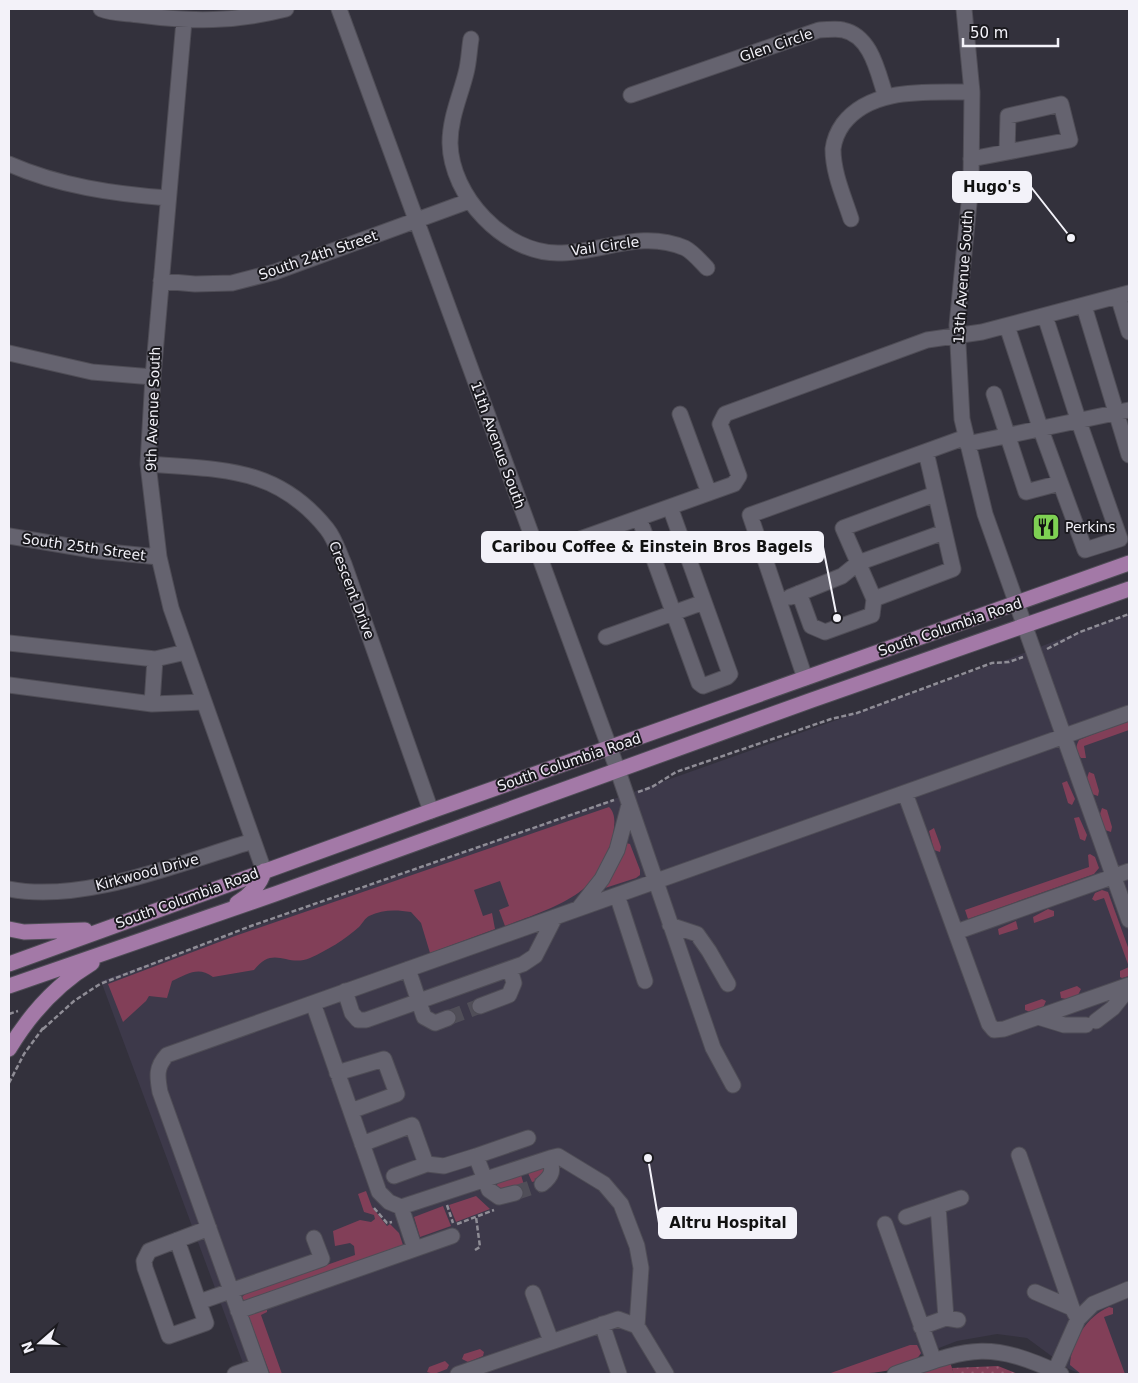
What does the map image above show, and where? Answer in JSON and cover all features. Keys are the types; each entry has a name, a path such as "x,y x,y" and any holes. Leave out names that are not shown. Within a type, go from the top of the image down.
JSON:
{"main road":[{"name":"South Columbia Road","path":"9,964 106,927 431,810 1129,563"},
{"name":"South Columbia Road","path":"9,986 1129,589"},
{"path":"222,912 241,901 255,888 262,879 264,870"},
{"path":"9,929 24,932 106,927"},
{"path":"9,1049 22,1028 48,997 81,969 115,949"}],"street":[{"path":"101,9 184,21 261,16 286,9"},
{"name":"11th Avenue South","path":"339,9 618,771 713,1048 733,1085"},
{"name":"13th Avenue South","path":"964,9 972,92 971,159 957,337 958,378 967,441 985,514 1129,920"},
{"name":"9th Avenue South","path":"184,21 153,377 148,464 159,557 171,608 264,870"},
{"name":"Glen Circle","path":"631,95 819,30 844,30 859,38 870,52 886,97"},
{"name":"Vail Circle","path":"471,39 467,72 453,114 450,144 456,168 469,201 492,227 523,245 556,253 591,249 619,242 652,240 686,248 707,268"},
{"path":"851,219 834,166 833,146 839,129 849,117 862,106 886,97 972,92"},
{"path":"971,159 1070,140 1061,104 1008,116 1007,152"},
{"path":"9,164 30,173 76,185 124,195 168,198"},
{"name":"South 24th Street","path":"161,281 195,284 232,283 275,272 469,201"},
{"path":"538,554 734,484 739,476 720,424 725,414 927,340 957,337 1007,326 1124,295 1129,332"},
{"path":"1084,306 1123,412 1129,455"},
{"path":"1007,326 1041,430 1085,550 1120,539 1078,422 1045,316"},
{"path":"9,353 92,372 153,377"},
{"path":"994,394 1026,492 1060,482"},
{"path":"805,678 750,515 926,452 967,441 1007,437 1123,412"},
{"path":"680,414 709,493"},
{"path":"874,599 953,569 926,452"},
{"name":"Crescent Drive","path":"148,464 236,471 272,483 298,502 328,530 344,564 431,810"},
{"path":"799,593 811,626 825,632 872,615 874,599 843,528 935,494"},
{"path":"639,518 699,683 703,686 727,677 730,674 670,507"},
{"path":"779,601 842,576 858,563 944,532"},
{"name":"South 25th Street","path":"9,536 98,551 159,557"},
{"path":"606,637 704,602"},
{"path":"9,643 155,659 186,652"},
{"path":"152,704 155,659"},
{"path":"9,685 152,704 204,702"},
{"path":"235,1374 259,1370 160,1092 157,1076 159,1063 167,1055 1129,713"},
{"path":"905,793 989,1024 994,1030 1004,1029 1129,986"},
{"path":"578,909 602,879 617,850 629,805"},
{"name":"Kirkwood Drive","path":"9,889 53,891 102,886 254,841"},
{"path":"956,932 1129,871"},
{"path":"617,895 645,981"},
{"path":"345,991 352,1013 358,1020 366,1020 418,1002 524,964 535,956 556,917"},
{"path":"670,925 696,934 709,951 728,984"},
{"path":"408,969 424,1017 435,1023 448,1018"},
{"path":"480,1006 509,995 514,983 510,969"},
{"path":"1038,1017 1064,1025 1091,1023 1113,1008 1129,986"},
{"path":"312,1003 379,1192 389,1202 401,1207 558,1156 604,1184 621,1204 638,1246 641,1268 637,1326 666,1374"},
{"path":"337,1073 384,1058 397,1094 351,1111"},
{"path":"362,1144 412,1125 426,1164"},
{"path":"394,1176 426,1164 444,1166 528,1138"},
{"path":"894,1374 962,1352 985,1350 1013,1355 1058,1373 1075,1314 1019,1155"},
{"path":"476,1156 489,1190 499,1197 515,1194"},
{"path":"542,1184 550,1178 553,1170 550,1158"},
{"path":"906,1217 961,1198"},
{"path":"922,1327 952,1319 938,1206"},
{"path":"401,1207 415,1249"},
{"path":"885,1224 934,1361"},
{"path":"177,1240 206,1323 169,1336 144,1261 149,1251 177,1240 209,1228"},
{"path":"238,1311 415,1249 453,1231"},
{"path":"199,1302 322,1259 314,1238"},
{"path":"1075,1314 1093,1304 1129,1289"},
{"path":"1035,1292 1075,1314"},
{"path":"533,1293 551,1341"},
{"path":"458,1374 618,1319 637,1326"},
{"path":"602,1324 620,1374"}],"path":[{"path":"1052,647 1080,632 1129,614"},
{"path":"652,787 676,772 831,719 857,713 992,664 1008,662"},
{"path":"9,1083 34,1038 74,1001 100,984 251,926 598,806"},
{"path":"37,1023 43,1029"},
{"path":"446,1203 453,1231"},
{"path":"475,1250 480,1247 476,1216"}],"shaded area":[{"path":"1129,613 1129,1374 1081,1374 1069,1369 1027,1338 997,1334 957,1341 872,1374 247,1374 101,981 1011,658"},
{"path":"1129,720 1129,730 1084,746 1086,758 1079,756 1077,745 1079,740"},
{"path":"1089,772 1094,774 1099,791 1098,796 1092,794 1087,778"},
{"path":"1067,781 1075,799 1072,805 1068,803 1062,783"},
{"path":"609,807 612,810 614,821 613,836 608,856 600,872 574,896 558,905 505,926 499,910 509,906 500,881 474,890 483,916 492,913 495,929 430,953 421,923 411,912 380,912 368,917 359,927 342,940 310,958 294,960 274,957 261,962 254,970 213,977 203,972 193,972 183,976 172,981 167,998 149,996 123,1022 108,984 235,936"},
{"path":"1102,808 1107,810 1112,827 1111,832 1105,830 1100,814"},
{"path":"1079,817 1087,835 1085,841 1080,839 1074,818"},
{"path":"934,828 941,847 940,852 934,850 929,831"},
{"path":"626,843 630,844 640,870 640,875 605,888 613,874"},
{"path":"1090,854 1095,857 1099,868 1094,874 968,919 965,910 1089,867 1088,855"},
{"path":"1102,890 1108,892 1129,950 1129,967 1104,898 1095,901 1092,899 1095,893"},
{"path":"1048,909 1054,911 1054,916 1034,923 1033,917"},
{"path":"1016,921 1018,929 999,935 998,929"},
{"path":"1129,967 1129,976 1120,977 1120,971"},
{"path":"1077,986 1081,989 1078,995 1066,999 1061,998 1060,992"},
{"path":"1042,999 1046,1001 1043,1008 1030,1012 1025,1010 1025,1005"},
{"path":"542,1167 546,1168 540,1180 532,1182 528,1173"},
{"path":"521,1175 524,1185 502,1192 496,1186 499,1182"},
{"path":"366,1191 372,1207 387,1226 390,1224 399,1233 403,1245 401,1248 244,1301 242,1297 245,1294 355,1255 354,1246 350,1243 335,1246 333,1231 360,1220 371,1222 375,1219 374,1215 364,1212 358,1194"},
{"path":"476,1196 490,1209 456,1222 449,1205"},
{"path":"443,1206 451,1226 420,1237 414,1217"},
{"path":"267,1306 267,1312 261,1315 282,1374 270,1374 248,1315"},
{"path":"1109,1307 1113,1308 1113,1314 1104,1317 1125,1374 1081,1374 1070,1365 1073,1348 1087,1323"},
{"path":"910,1345 917,1345 921,1353 914,1361 904,1366 878,1372 828,1374"},
{"path":"480,1349 484,1352 483,1356 468,1362 462,1359 464,1354"},
{"path":"445,1361 449,1365 447,1369 434,1374 427,1372 429,1367"},
{"path":"950,1362 954,1374 916,1374"},
{"path":"998,1366 1018,1374 954,1374 952,1368"}],"tunnel":[{"path":"448,1018 480,1006"},
{"path":"515,1193 542,1184"}],"place":[{"name":"Hugo's","path":"1071,238"},
{"name":"Perkins","path":"1046,527"},
{"name":"Caribou Coffee & Einstein Bros Bagels","path":"837,618"},
{"name":"Altru Hospital","path":"648,1158"}]}
